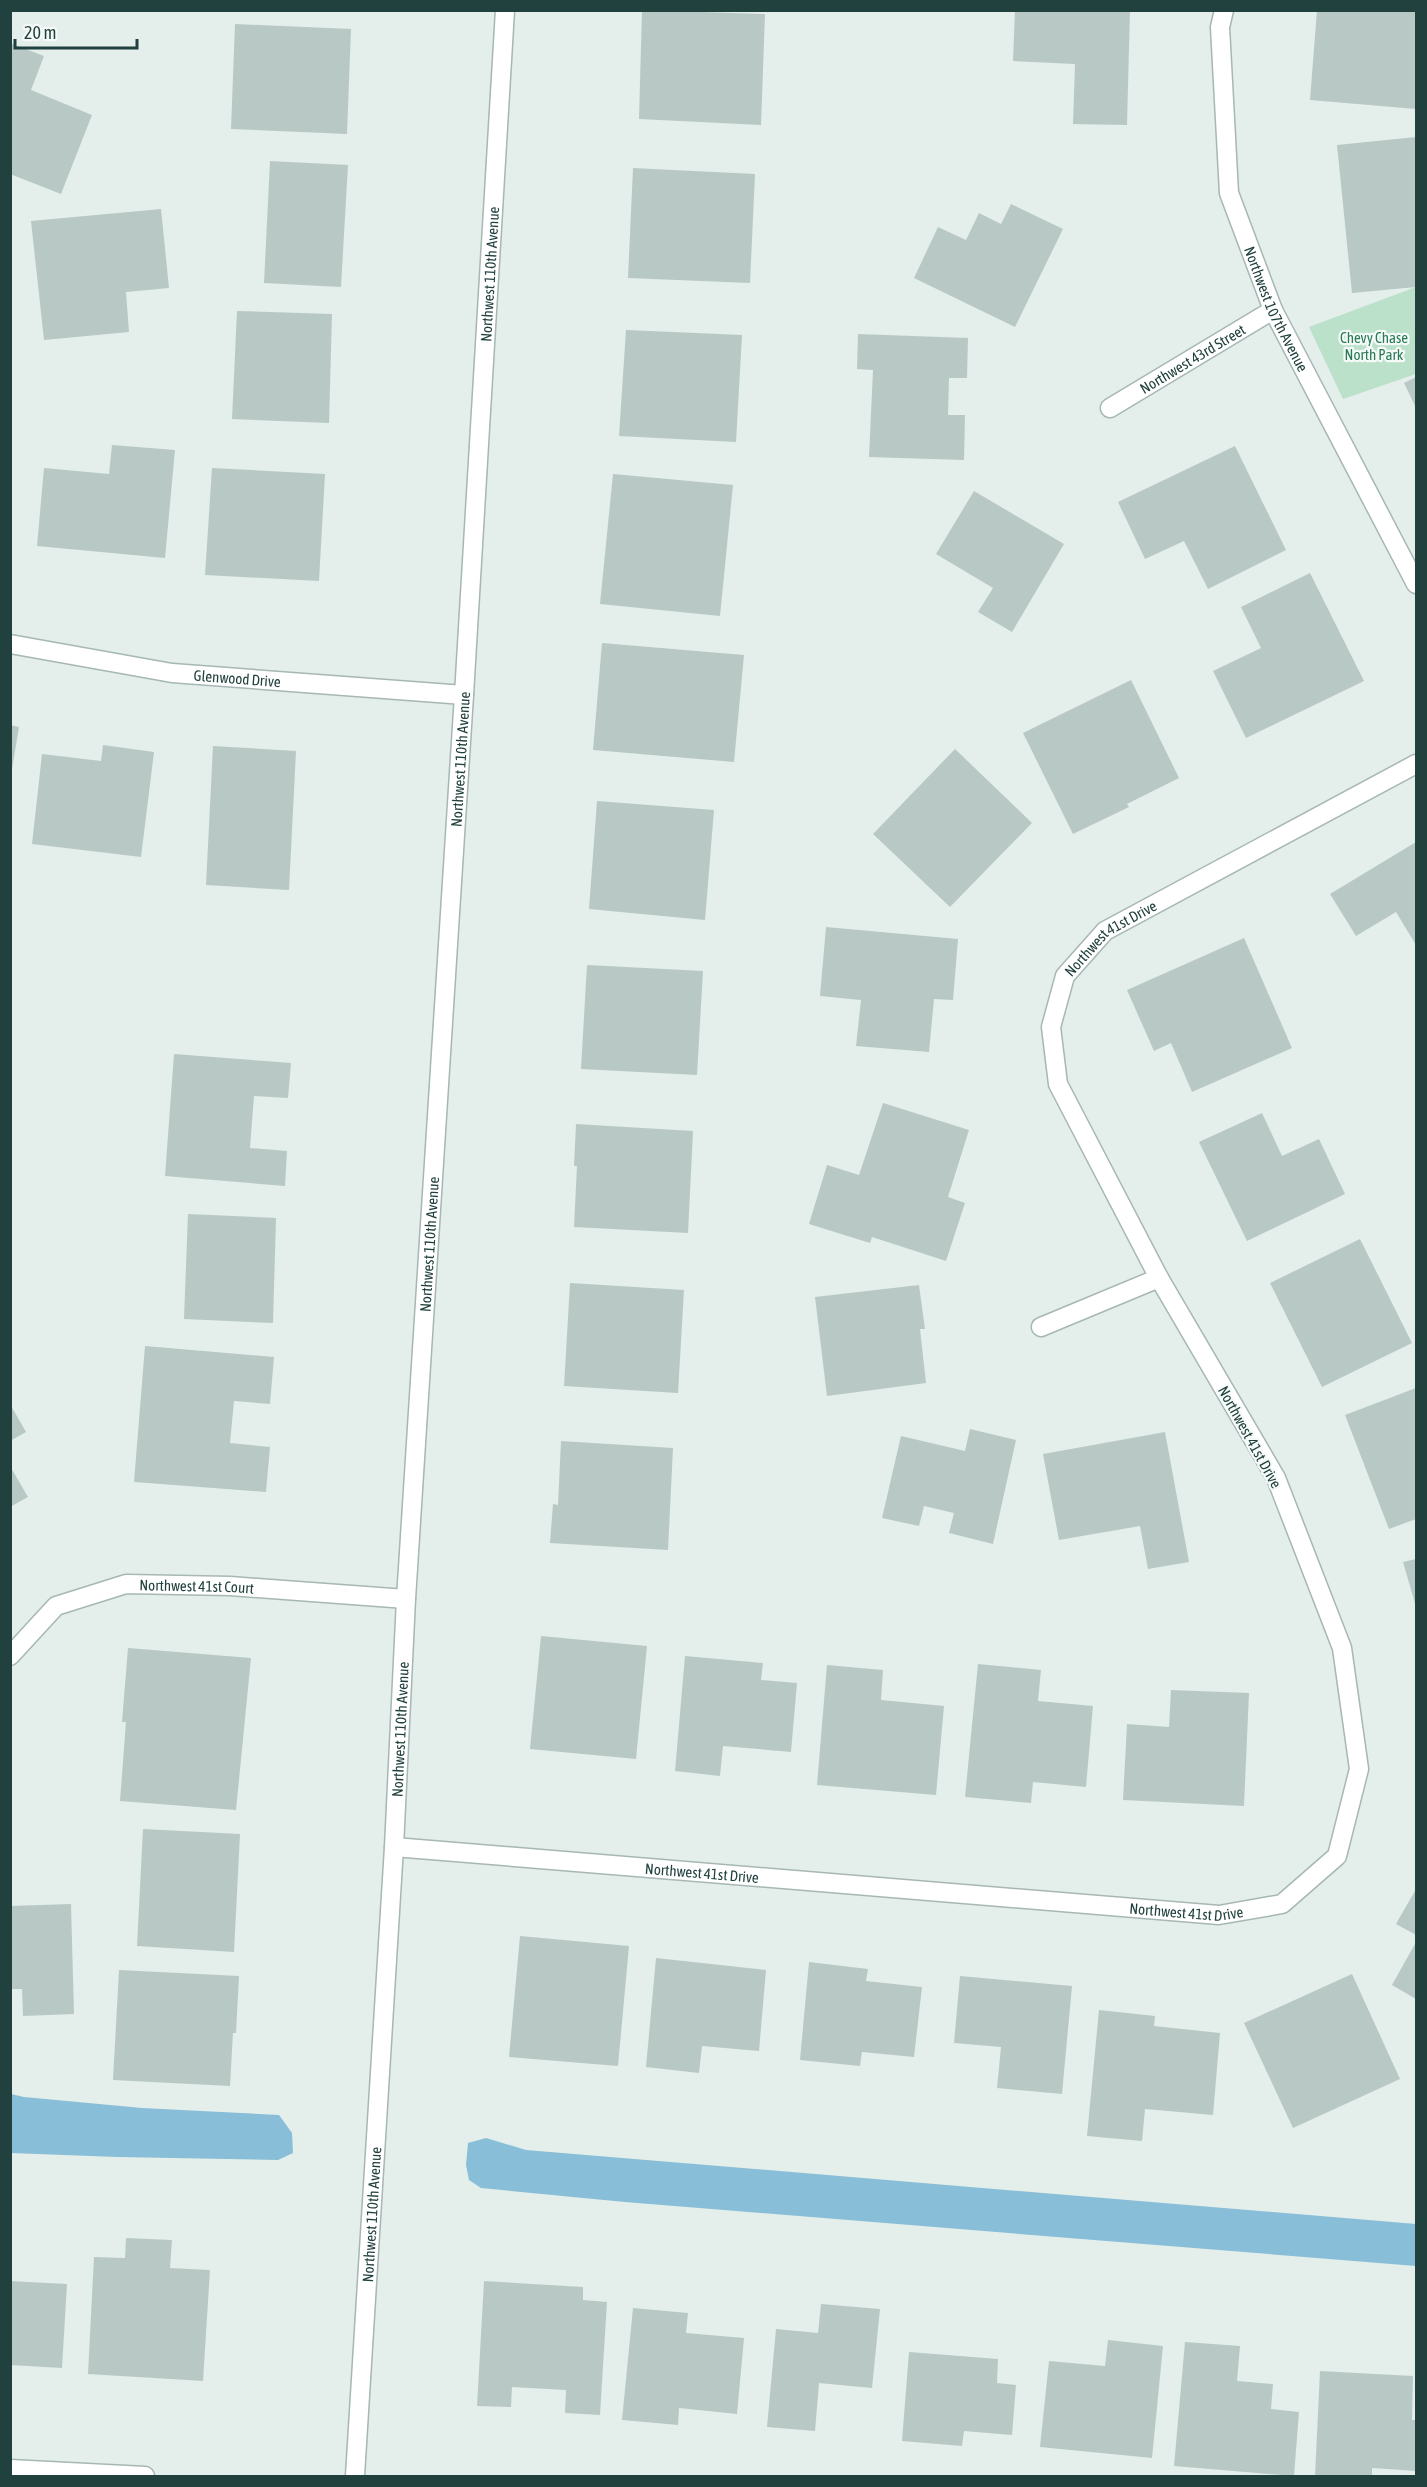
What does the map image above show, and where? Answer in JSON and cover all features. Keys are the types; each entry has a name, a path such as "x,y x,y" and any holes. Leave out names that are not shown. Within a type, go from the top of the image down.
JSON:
{"street":[{"name":"Northwest 110th Avenue","path":"355,2476 394,1847 406,1599 505,10"},
{"name":"Northwest 107th Avenue","path":"1224,10 1220,27 1229,193 1274,310 1416,584"},
{"name":"Northwest 43rd Street","path":"1110,408 1274,310"},
{"name":"Glenwood Drive","path":"10,644 172,673 464,695"},
{"name":"Northwest 41st Drive","path":"394,1847 1219,1915 1282,1904 1337,1856 1359,1769 1342,1648 1276,1478 1159,1278 1058,1084 1051,1027 1065,976 1105,932 1416,765"},
{"path":"1041,1327 1159,1278"},
{"name":"Northwest 41st Court","path":"10,1656 56,1606 126,1584 230,1586 406,1599"},
{"path":"10,2469 145,2476"}],"green space":[{"name":"Chevy Chase North Park","path":"1416,287 1416,374 1343,399 1309,327"}],"water":[{"path":"11,2094 142,2108 279,2115 292,2133 293,2153 278,2160 11,2153"},
{"path":"486,2138 526,2150 1416,2224 1416,2266 625,2202 481,2188 469,2180 466,2165 468,2143"}],"building":[{"path":"642,10 765,14 761,125 639,119"},
{"path":"1015,10 1130,10 1127,125 1073,124 1075,64 1013,61"},
{"path":"1317,10 1416,10 1416,109 1310,100"},
{"path":"235,24 351,29 347,134 231,129"},
{"path":"10,43 44,56 31,90 92,115 61,194 10,174"},
{"path":"1416,137 1416,287 1352,293 1337,145"},
{"path":"270,161 348,165 341,287 264,283"},
{"path":"633,168 755,174 750,283 628,278"},
{"path":"1011,204 1063,229 1015,327 914,278 938,227 966,240 979,213 1001,224"},
{"path":"161,209 169,288 126,292 129,332 44,340 31,221"},
{"path":"237,311 332,314 329,423 232,419"},
{"path":"626,330 742,335 736,442 619,436"},
{"path":"858,334 968,338 967,378 949,378 948,415 965,415 964,460 869,457 873,370 857,369"},
{"path":"1416,377 1416,408 1404,383"},
{"path":"112,445 175,450 165,558 37,546 44,468 109,474"},
{"path":"1235,446 1286,550 1208,589 1184,541 1145,559 1118,502"},
{"path":"212,468 325,474 319,581 205,575"},
{"path":"613,474 733,485 720,616 600,604"},
{"path":"974,491 1064,544 1012,632 978,612 993,588 936,554"},
{"path":"1310,573 1364,681 1246,738 1213,671 1261,648 1241,607"},
{"path":"602,643 744,655 734,762 593,750"},
{"path":"1131,680 1179,778 1127,804 1129,807 1073,834 1023,733"},
{"path":"10,725 19,727 12,769 10,769"},
{"path":"103,745 154,752 141,857 32,844 42,754 101,761"},
{"path":"213,746 296,751 289,890 206,885"},
{"path":"955,749 1032,823 950,907 873,834"},
{"path":"597,801 714,810 705,920 589,909"},
{"path":"1416,842 1416,945 1396,912 1356,936 1330,894"},
{"path":"826,927 958,939 953,1000 934,999 929,1052 856,1046 861,1000 820,996"},
{"path":"1244,938 1292,1048 1192,1092 1171,1043 1154,1051 1127,990"},
{"path":"587,965 703,971 697,1075 581,1069"},
{"path":"174,1054 291,1063 288,1098 254,1096 250,1148 287,1151 285,1186 165,1176"},
{"path":"883,1103 969,1130 948,1197 965,1203 946,1261 872,1237 870,1243 809,1224 827,1165 859,1175"},
{"path":"1262,1113 1282,1156 1319,1139 1345,1194 1247,1241 1199,1142"},
{"path":"576,1124 693,1131 688,1233 574,1227 577,1166 574,1166"},
{"path":"188,1214 276,1218 273,1323 184,1319"},
{"path":"1360,1239 1412,1343 1322,1387 1270,1283"},
{"path":"570,1283 684,1290 678,1393 564,1386"},
{"path":"919,1285 925,1329 920,1329 926,1383 827,1396 815,1297"},
{"path":"145,1346 274,1357 270,1404 234,1401 230,1443 270,1447 266,1492 134,1482"},
{"path":"1416,1388 1416,1519 1389,1529 1345,1415"},
{"path":"10,1404 26,1432 10,1441"},
{"path":"970,1429 1016,1440 993,1544 949,1533 954,1513 924,1506 919,1526 882,1518 901,1436 965,1451"},
{"path":"1165,1432 1189,1562 1148,1569 1140,1526 1059,1540 1043,1454"},
{"path":"561,1441 673,1448 668,1550 550,1543 553,1504 558,1505"},
{"path":"10,1466 28,1497 10,1507"},
{"path":"1416,1559 1416,1607 1403,1562"},
{"path":"541,1636 647,1646 636,1759 530,1749"},
{"path":"128,1648 251,1658 236,1810 120,1801 126,1722 122,1722"},
{"path":"685,1656 763,1663 761,1680 797,1683 791,1752 723,1746 720,1776 675,1771"},
{"path":"978,1664 1041,1670 1038,1701 1093,1706 1086,1787 1033,1782 1031,1803 965,1797"},
{"path":"827,1665 883,1670 881,1700 944,1706 936,1795 817,1785"},
{"path":"1171,1690 1249,1693 1244,1806 1123,1800 1127,1724 1169,1727"},
{"path":"143,1829 240,1834 234,1952 137,1946"},
{"path":"1416,1889 1416,1935 1396,1924"},
{"path":"71,1904 74,2014 23,2016 22,1989 10,1989 10,1906"},
{"path":"520,1936 629,1946 618,2066 509,2057"},
{"path":"1416,1942 1416,1999 1392,1985"},
{"path":"656,1958 766,1970 759,2051 702,2046 699,2073 646,2067"},
{"path":"809,1962 868,1969 866,1981 922,1987 914,2057 862,2052 860,2066 800,2060"},
{"path":"119,1970 239,1976 230,2086 113,2080"},
{"path":"1352,1974 1400,2079 1293,2128 1244,2023"},
{"path":"960,1976 1072,1986 1062,2094 997,2088 1001,2047 954,2043"},
{"path":"1099,2010 1155,2016 1154,2026 1220,2033 1213,2115 1145,2109 1142,2141 1087,2136"},
{"path":"126,2238 172,2240 170,2268 210,2270 203,2381 88,2374 94,2257 125,2258"},
{"path":"10,2281 67,2284 62,2368 10,2365"},
{"path":"484,2281 583,2287 583,2300 607,2302 600,2415 565,2413 566,2390 512,2387 511,2407 477,2406"},
{"path":"821,2304 880,2309 872,2388 819,2383 815,2431 767,2427 776,2329 818,2333"},
{"path":"633,2308 688,2313 686,2333 744,2338 737,2414 679,2408 678,2425 622,2420"},
{"path":"1108,2340 1163,2346 1152,2458 1040,2447 1049,2361 1105,2366"},
{"path":"1185,2342 1240,2346 1237,2381 1273,2384 1271,2409 1299,2412 1294,2476 1174,2466"},
{"path":"909,2352 998,2359 997,2383 1016,2385 1012,2435 964,2431 962,2446 902,2441"},
{"path":"1320,2371 1413,2376 1412,2420 1416,2420 1416,2471 1372,2468 1372,2476 1315,2476"}]}
